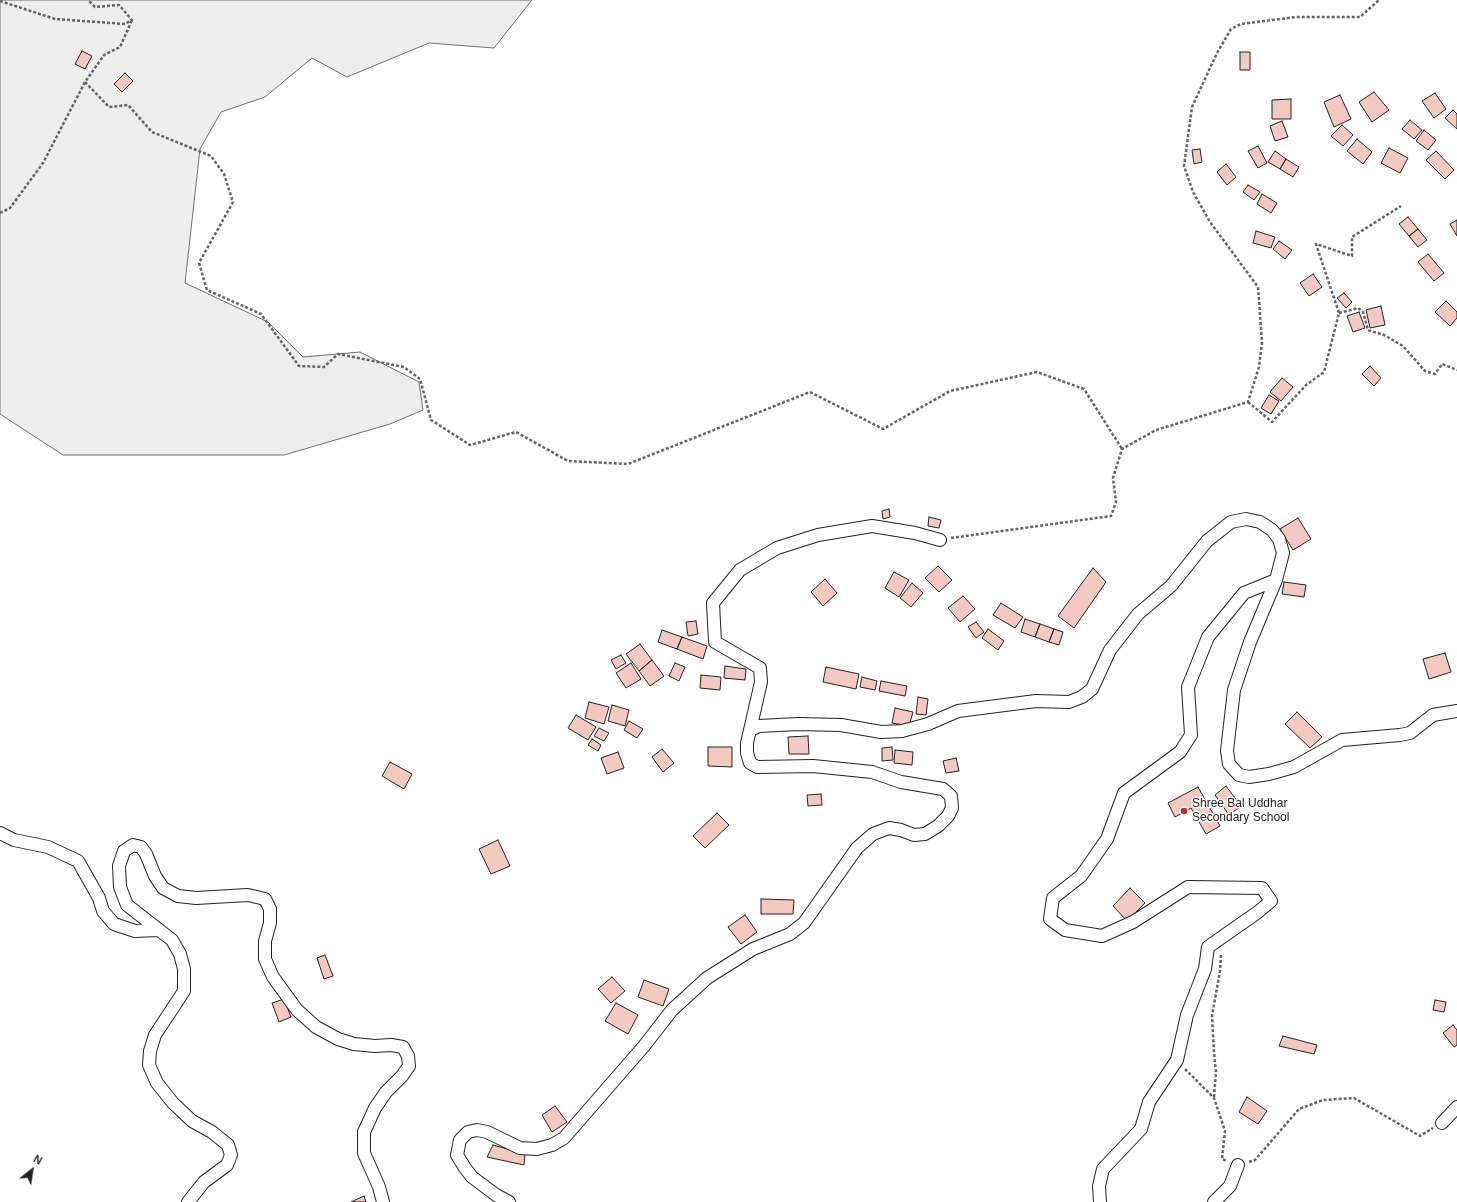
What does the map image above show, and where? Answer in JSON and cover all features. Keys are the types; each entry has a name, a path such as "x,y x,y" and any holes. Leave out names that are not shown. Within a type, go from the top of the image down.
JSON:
{"street":[{"path":"750,730 759,726 798,724 841,725 881,732 902,731 928,724 958,711 1036,701 1069,702 1082,697 1092,689 1110,650 1138,614 1171,586 1207,541 1231,522 1246,519 1260,522 1272,530 1279,540 1283,553 1276,580 1250,642 1234,690 1227,751 1229,764 1239,774 1249,776 1269,774 1294,767 1342,740 1400,736 1410,733 1433,715 1457,711"},
{"path":"509,1202 496,1195 472,1177 457,1155 460,1140 468,1132 477,1130 487,1132 520,1148 537,1149 552,1145 564,1138 644,1046 672,1010 707,978 753,948 790,934 804,923 856,848 873,834 889,828 901,830 914,835 925,834 938,826 948,816 952,808 951,796 943,789 901,782 872,772 813,766 757,768 750,762 747,753 747,743 761,682 760,668 715,642 713,603 740,570 777,548 818,535 872,526 915,533 940,540"},
{"path":"1100,1202 1099,1186 1103,1169 1140,1129 1148,1102 1177,1060 1187,1015 1205,969 1208,947 1258,912 1271,901 1262,888 1188,887 1133,922 1102,936 1065,930 1050,919 1053,898 1081,876 1107,839 1124,793 1180,752 1191,735 1188,687 1208,637 1244,593 1276,580"},
{"path":"0,833 14,840 48,846 78,861 98,898 103,912 114,924 135,931 157,930"},
{"path":"188,1202 204,1182 227,1165 231,1155 228,1145 212,1132 192,1121 173,1103 157,1083 149,1065 150,1051 155,1035 184,991 184,969 180,954 172,940 126,906 120,887 119,866 124,851 133,845 141,847 155,876 163,888 178,896 196,898 248,895 265,899 270,908 270,923 265,940 264,959 273,977 297,1010 316,1027 338,1039 354,1044 375,1046 391,1045 403,1047 408,1056 409,1066 379,1102 364,1132 364,1153 379,1187 383,1202"},
{"path":"1442,1123 1457,1107"},
{"path":"1214,1202 1230,1186 1238,1165"}],"path":[{"path":"88,0 95,7 119,5 132,20"},
{"path":"1248,402 1259,367 1262,342 1258,287 1210,222 1190,186 1184,166 1192,107 1217,53 1232,29 1241,24 1296,17 1360,17 1379,0"},
{"path":"0,1 55,19 125,24 132,20"},
{"path":"0,214 10,208 43,163 85,82 104,55 120,47 132,20"},
{"path":"85,82 109,107 128,105 152,132 211,156 224,174 233,202 199,263 207,290 261,314 299,366 324,367 338,354 404,367 420,379 431,420 470,445 516,432 568,460 628,464 810,392 883,429 950,390 1037,372 1084,389 1122,449"},
{"path":"1248,402 1272,422 1306,385 1324,372 1339,313 1316,244 1352,256 1352,237 1402,206"},
{"path":"1339,313 1358,308 1363,312 1368,330 1384,335 1403,346 1425,372 1435,374 1442,364 1457,370"},
{"path":"940,540 1110,516 1116,502 1113,478 1122,449 1156,430 1248,402"},
{"path":"1221,937 1220,971 1212,1016 1216,1072 1214,1098 1225,1131 1222,1159 1238,1165 1255,1160 1299,1109 1323,1100 1354,1098 1420,1136 1442,1123"},
{"path":"1177,1060 1214,1098"}],"shaded area":[{"path":"0,0 532,0 494,48 429,43 347,77 312,58 265,97 221,112 200,149 185,283 268,322 303,357 360,352 419,382 423,410 390,424 284,455 63,455 0,414"}],"building":[{"path":"82,51 92,56 85,69 75,64"},
{"path":"1240,52 1250,52 1250,70 1240,70"},
{"path":"125,73 133,81 122,92 114,84"},
{"path":"1374,92 1389,110 1372,122 1359,102"},
{"path":"1435,93 1446,109 1434,118 1422,101"},
{"path":"1340,95 1351,119 1334,127 1324,102"},
{"path":"1291,99 1291,119 1272,119 1272,100"},
{"path":"1453,110 1457,114 1457,129 1445,118"},
{"path":"1410,120 1422,130 1414,139 1402,129"},
{"path":"1282,121 1288,137 1275,141 1270,126"},
{"path":"1342,125 1353,135 1343,146 1331,136"},
{"path":"1424,130 1436,140 1428,150 1416,141"},
{"path":"1357,139 1372,152 1363,164 1347,151"},
{"path":"1258,146 1267,163 1258,168 1248,151"},
{"path":"1389,148 1408,158 1400,173 1381,163"},
{"path":"1200,149 1202,162 1194,164 1192,150"},
{"path":"1275,151 1286,159 1280,169 1268,162"},
{"path":"1436,151 1454,170 1445,179 1426,160"},
{"path":"1286,159 1299,167 1293,177 1280,169"},
{"path":"1226,164 1236,177 1227,185 1217,172"},
{"path":"1248,185 1260,192 1254,200 1243,192"},
{"path":"1262,194 1277,203 1271,213 1257,204"},
{"path":"1408,217 1418,229 1409,236 1399,224"},
{"path":"1457,220 1457,236 1450,224"},
{"path":"1418,229 1427,240 1418,247 1409,236"},
{"path":"1256,231 1275,237 1271,248 1253,243"},
{"path":"1279,241 1292,250 1285,259 1273,249"},
{"path":"1428,254 1444,273 1434,281 1418,262"},
{"path":"1313,274 1322,287 1309,296 1300,283"},
{"path":"1344,293 1352,302 1346,308 1337,298"},
{"path":"1446,301 1457,312 1457,318 1450,326 1435,312"},
{"path":"1381,306 1385,325 1370,328 1366,310"},
{"path":"1359,312 1365,328 1353,332 1347,316"},
{"path":"1370,366 1381,378 1374,386 1362,374"},
{"path":"1282,378 1293,387 1281,401 1270,392"},
{"path":"1269,395 1279,401 1271,414 1261,408"},
{"path":"889,509 890,517 883,519 882,511"},
{"path":"929,517 941,520 939,528 928,526"},
{"path":"1298,518 1311,539 1293,550 1280,529"},
{"path":"938,566 952,580 939,592 925,578"},
{"path":"1093,568 1106,582 1074,628 1058,616"},
{"path":"894,572 909,580 899,597 885,588"},
{"path":"825,579 837,593 823,606 811,592"},
{"path":"1284,582 1306,585 1304,597 1282,594"},
{"path":"912,583 923,593 911,607 900,598"},
{"path":"963,596 975,609 960,622 948,608"},
{"path":"1001,603 1023,617 1015,628 993,615"},
{"path":"1025,619 1040,624 1035,637 1021,632"},
{"path":"696,621 698,634 688,636 686,622"},
{"path":"976,622 984,632 976,638 968,627"},
{"path":"1040,624 1054,629 1049,642 1035,637"},
{"path":"988,629 1004,641 998,650 982,638"},
{"path":"1054,629 1063,632 1059,645 1049,642"},
{"path":"662,630 682,637 677,649 658,642"},
{"path":"682,637 707,646 703,659 677,649"},
{"path":"640,644 652,660 639,671 626,654"},
{"path":"1445,653 1451,672 1429,679 1423,659"},
{"path":"621,655 626,663 616,669 611,660"},
{"path":"652,660 664,676 650,686 639,671"},
{"path":"631,663 641,679 626,688 616,673"},
{"path":"675,663 685,667 679,681 669,676"},
{"path":"725,666 746,669 745,680 724,678"},
{"path":"826,667 859,674 856,689 823,682"},
{"path":"701,675 721,677 720,690 700,688"},
{"path":"862,677 877,681 875,690 860,687"},
{"path":"881,681 907,686 905,696 879,691"},
{"path":"918,697 928,699 926,715 916,714"},
{"path":"589,702 609,707 604,724 585,718"},
{"path":"612,705 629,710 625,726 608,721"},
{"path":"895,708 913,712 909,726 892,723"},
{"path":"1297,712 1322,737 1310,748 1285,724"},
{"path":"576,715 596,727 588,740 568,728"},
{"path":"629,721 643,729 637,738 624,730"},
{"path":"599,728 609,733 604,741 594,736"},
{"path":"808,736 809,754 789,754 788,737"},
{"path":"592,739 601,745 598,751 588,745"},
{"path":"708,747 732,747 732,767 708,766"},
{"path":"892,747 893,760 882,761 882,748"},
{"path":"662,749 674,763 663,772 652,757"},
{"path":"895,750 913,752 912,765 894,763"},
{"path":"618,752 624,768 607,774 601,758"},
{"path":"956,758 959,771 946,773 943,761"},
{"path":"390,762 412,774 404,789 382,776"},
{"path":"1226,786 1241,806 1229,815 1215,795"},
{"path":"1198,787 1220,826 1206,834 1191,808 1175,817 1168,803"},
{"path":"821,794 822,805 808,806 807,795"},
{"path":"717,813 729,825 705,848 693,836"},
{"path":"498,840 510,866 491,874 479,849"},
{"path":"1130,888 1145,903 1127,921 1113,906"},
{"path":"761,899 794,900 793,914 761,914"},
{"path":"745,915 757,932 741,944 728,927"},
{"path":"325,955 333,976 324,979 317,958"},
{"path":"612,977 625,991 611,1003 598,989"},
{"path":"644,980 669,989 663,1006 638,997"},
{"path":"284,999 291,1017 279,1022 272,1003"},
{"path":"1435,1000 1446,1002 1444,1012 1433,1010"},
{"path":"616,1003 638,1015 628,1034 605,1021"},
{"path":"1453,1025 1457,1030 1457,1045 1454,1047 1443,1033"},
{"path":"1283,1036 1317,1045 1314,1054 1279,1046"},
{"path":"1247,1097 1267,1111 1258,1124 1239,1112"},
{"path":"555,1106 567,1122 552,1132 542,1115"},
{"path":"493,1145 525,1154 524,1165 487,1157"},
{"path":"364,1196 366,1202 351,1202"}],"place":[{"name":"Shree Bal Uddhar Secondary School","path":"1184,811"}]}
